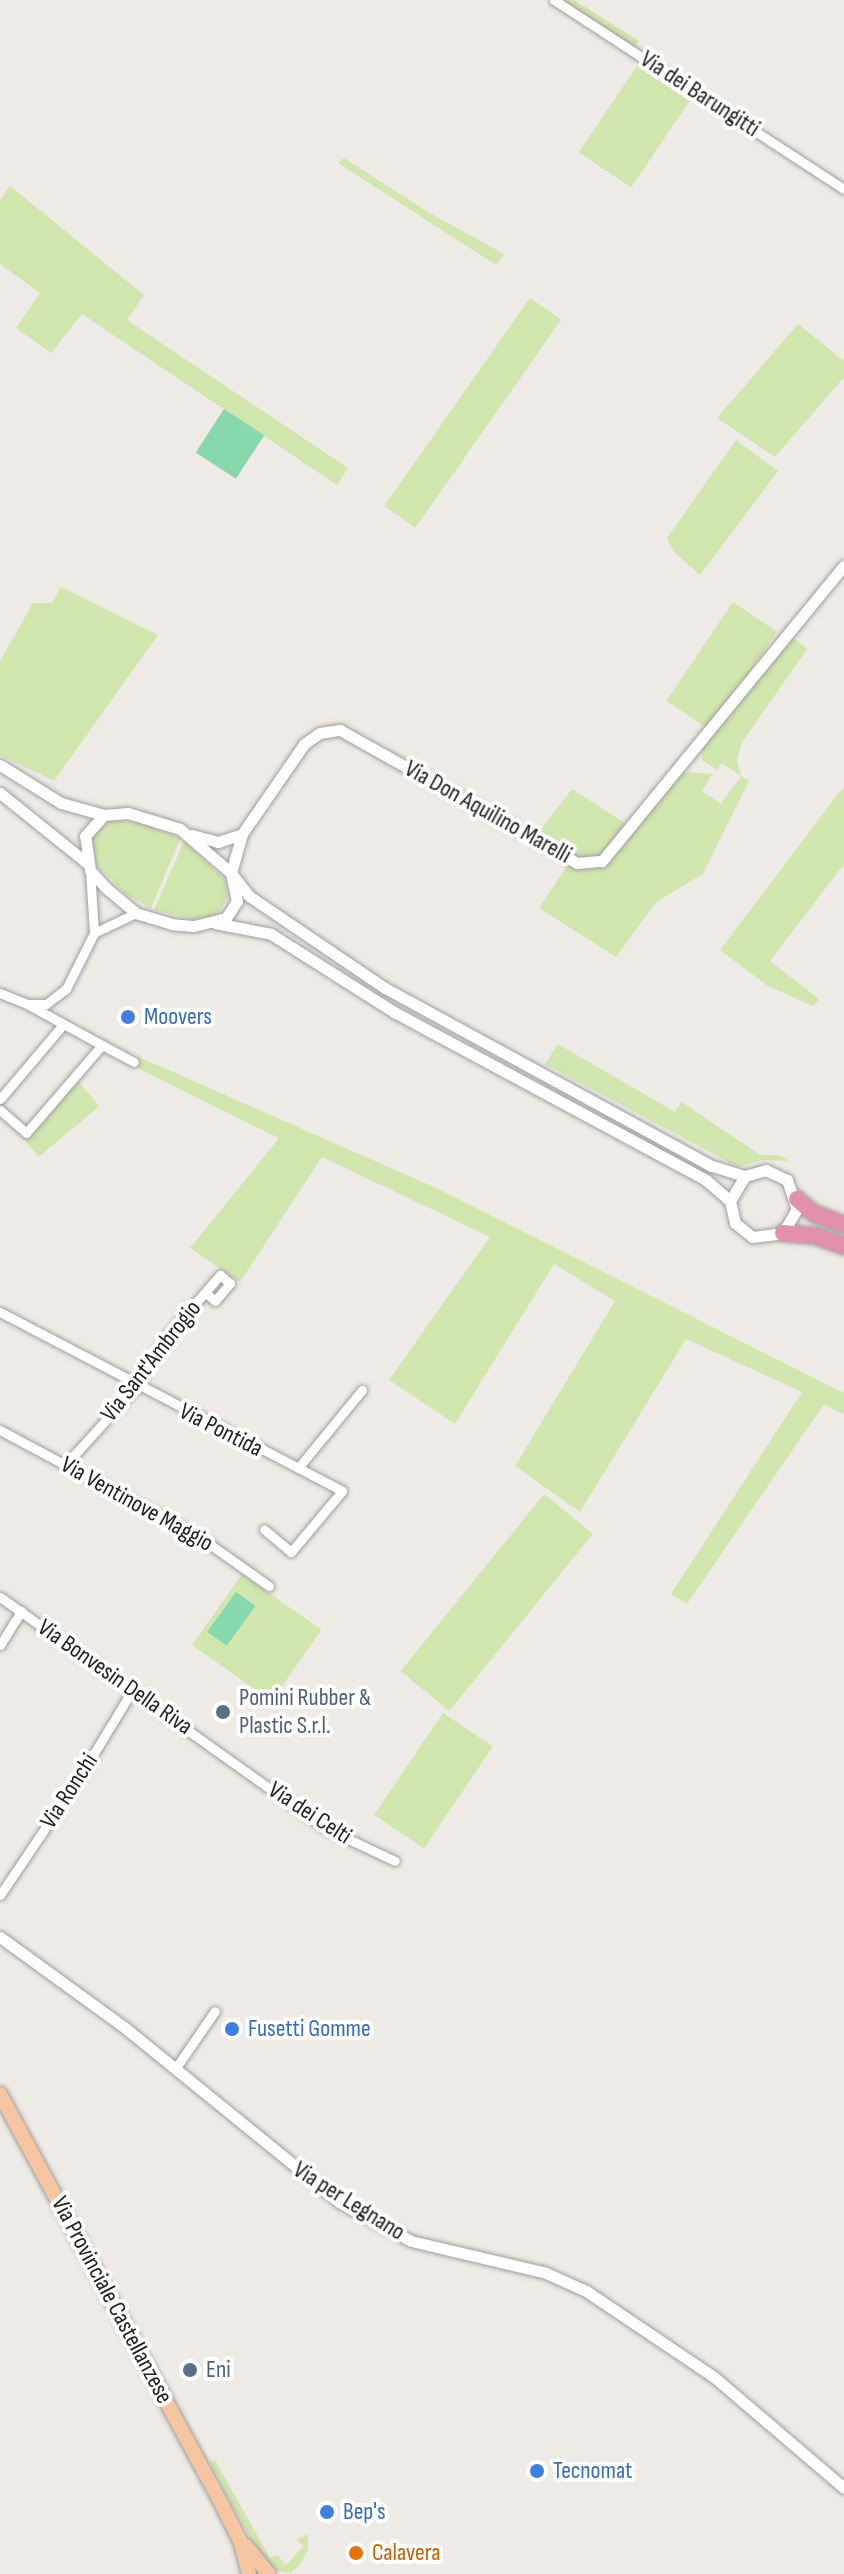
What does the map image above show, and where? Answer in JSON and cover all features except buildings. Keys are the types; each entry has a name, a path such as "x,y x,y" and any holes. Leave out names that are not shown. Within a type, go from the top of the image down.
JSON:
{"highway":[{"path":"797,1199 813,1213 844,1225"},
{"path":"783,1233 816,1236 844,1246"}],"main road":[{"name":"Via Provinciale Castellanzese","path":"0,2094 240,2540"},
{"path":"240,2540 249,2574"},
{"path":"240,2540 269,2574"}],"street":[{"name":"Via dei Barungitti","path":"554,0 844,189"},
{"name":"Via Don Aquilino Marelli","path":"215,923 237,901 231,873 242,834 304,744 320,733 340,730 577,863 602,861 844,565"},
{"path":"0,765 61,803 104,815 128,813 218,842 242,834"},
{"path":"0,793 89,867 138,913 182,926 215,923 271,934 394,1012 706,1180 730,1201 742,1231 763,1239 783,1233 795,1218 797,1199 777,1173 745,1176 712,1166 385,988 260,907 192,835"},
{"path":"27,1004 46,1004 66,989 94,933 85,836 104,815"},
{"path":"94,933 138,913"},
{"path":"0,993 27,1004 62,1026 134,1062"},
{"path":"0,1099 62,1026"},
{"path":"0,1110 26,1133 102,1045"},
{"path":"730,1201 745,1176"},
{"name":"Via Sant'Ambrogio","path":"66,1464 137,1386 165,1338 205,1292"},
{"name":"Via Pontida","path":"0,1312 342,1491 291,1552 264,1529"},
{"path":"298,1468 362,1390"},
{"name":"Via Ventinove Maggio","path":"0,1430 198,1536 269,1586"},
{"name":"Via Bonvesin Della Riva","path":"0,1597 229,1758"},
{"path":"0,1645 21,1611"},
{"name":"Via Ronchi","path":"0,1895 108,1730 130,1694 129,1685"},
{"name":"Via dei Celti","path":"229,1758 325,1828 395,1861"},
{"name":"Via per Legnano","path":"0,1937 175,2069 299,2173 379,2226 425,2246 546,2273 621,2312 714,2377 844,2488"},
{"path":"175,2069 215,2011"}],"green space":[{"path":"557,0 574,0 639,41 633,49"},
{"path":"637,66 689,101 631,187 579,152"},
{"path":"344,158 428,212 504,254 496,265 338,163"},
{"path":"10,186 144,295 127,320 348,468 337,485 82,314 51,353 16,328 40,293 0,264 0,200"},
{"path":"530,298 561,320 415,528 384,506"},
{"path":"798,324 844,361 844,377 775,457 717,418"},
{"path":"224,409 264,435 236,479 196,453"},
{"path":"736,440 778,471 700,575 674,552 667,538"},
{"path":"61,587 158,635 54,781 0,755 0,661 33,603 52,603"},
{"path":"733,602 777,632 710,730 666,701"},
{"path":"793,637 807,649 742,742 737,760 741,776 722,763 717,770 702,760 701,742"},
{"path":"682,772 712,774 702,791 721,804 741,776 749,781 703,874 656,902 616,957 539,908 575,854 538,833 572,789 634,829"},
{"path":"844,786 844,864 770,961 819,999 813,1006 768,986 720,950"},
{"path":"111,820 146,824 180,839 151,908 125,894 93,861 90,838"},
{"path":"184,841 225,879 228,897 218,914 194,920 154,910"},
{"path":"558,1044 675,1112 682,1102 760,1155 779,1155 789,1161 761,1160 738,1167 545,1064"},
{"path":"139,1057 434,1187 844,1393 844,1415 824,1404 687,1604 671,1594 802,1392 686,1339 580,1512 515,1466 615,1301 554,1264 455,1424 389,1380 490,1237 322,1157 240,1282 190,1248 279,1138 133,1066"},
{"path":"78,1081 99,1106 39,1157 17,1132"},
{"path":"544,1494 593,1534 449,1711 401,1671"},
{"path":"242,1574 321,1630 272,1701 192,1645"},
{"path":"236,1592 255,1606 227,1646 207,1632"},
{"path":"443,1713 493,1747 424,1849 374,1815"},
{"path":"215,2460 270,2558 277,2555 286,2565 303,2546 297,2540 308,2534 308,2550 298,2567 290,2573 276,2571 252,2542 209,2461"}],"place":[{"name":"Moovers","path":"128,1017"},
{"name":"Pomini Rubber & Plastic S.r.l.","path":"223,1712"},
{"name":"Fusetti Gomme","path":"232,2029"},
{"name":"Eni","path":"190,2370"},
{"name":"Tecnomat","path":"537,2471"},
{"name":"Bep's","path":"327,2512"},
{"name":"Calavera","path":"356,2553"}]}
